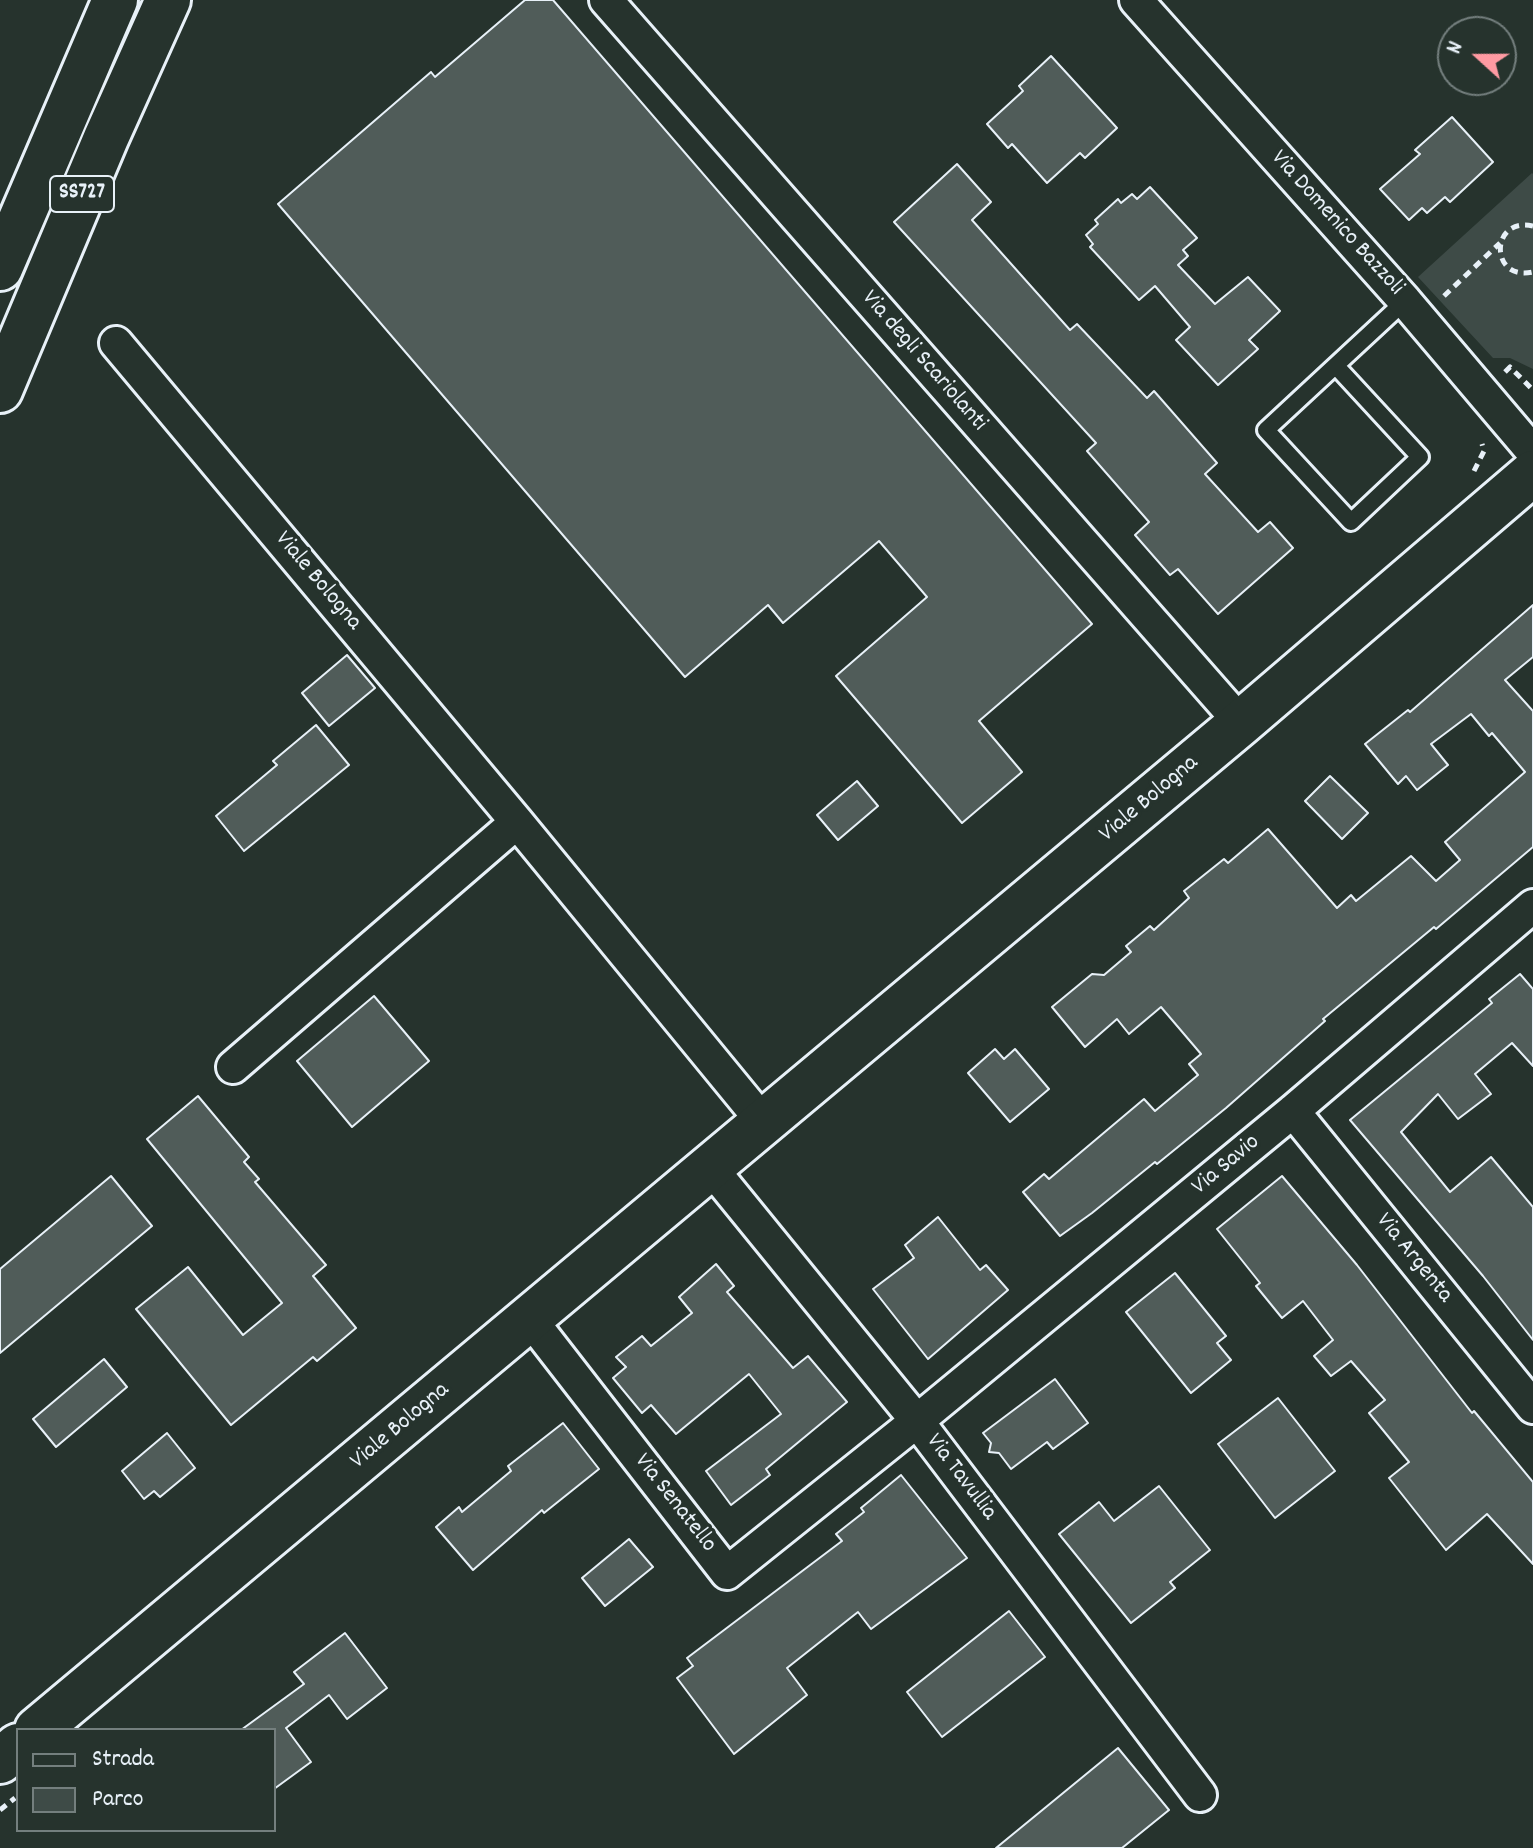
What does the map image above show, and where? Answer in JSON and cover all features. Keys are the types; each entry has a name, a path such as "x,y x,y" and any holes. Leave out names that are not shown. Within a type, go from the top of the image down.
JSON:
{"main road":[{"name":"SS727","path":"0,268 115,0"},
{"name":"SS727","path":"0,390 168,0"},
{"name":"Viale Bologna","path":"39,1728 1241,723 1533,473"},
{"path":"0,1761 16,1748"}],"street":[{"name":"Via degli Scariolanti","path":"606,0 1241,723"},
{"name":"Via Domenico Bazzoli","path":"1136,0 1412,310 1533,452"},
{"name":"Viale Bologna","path":"116,343 764,1123"},
{"path":"233,1067 517,822"},
{"name":"Via Savio","path":"917,1421 1529,916"},
{"name":"Via Argenta","path":"1293,1111 1533,1407"},
{"name":"Via Tavullia","path":"711,1168 917,1421 1200,1795"},
{"name":"Via Senatello","path":"530,1319 727,1573 917,1421"}],"lane":[{"path":"1336,366 1420,457 1351,522 1266,430 1336,366 1412,310"}],"path":[{"path":"1412,310 1500,243 1504,235 1517,225 1533,226"},
{"path":"1500,243 1506,265 1519,273 1533,272"},
{"path":"1483,392 1510,367 1533,390"},
{"path":"1471,476 1484,451 1482,439"},
{"path":"0,1810 16,1797"}],"green space":[{"path":"1532,173 1533,369 1510,358 1493,358 1418,277"}],"building":[{"path":"525,0 553,0 1092,624 979,721 1022,772 962,823 836,676 927,597 879,541 783,623 768,605 685,677 278,204 431,72 435,77"},
{"path":"1051,56 1117,128 1085,158 1080,153 1047,183 1012,144 1008,148 987,124 1023,91 1019,86"},
{"path":"1452,117 1493,162 1450,202 1445,197 1427,213 1422,208 1409,220 1380,189 1420,154 1415,150"},
{"path":"957,164 991,202 972,220 1070,330 1077,324 1147,398 1154,391 1217,463 1205,474 1258,532 1270,522 1293,548 1218,614 1178,569 1170,575 1135,535 1149,522 1087,451 1096,443 894,222"},
{"path":"1150,187 1197,238 1183,250 1188,256 1178,265 1215,304 1248,277 1280,311 1249,340 1258,349 1218,385 1176,340 1190,327 1155,286 1139,300 1090,247 1093,244 1086,235 1098,224 1095,220 1118,199 1121,203 1132,194 1137,199"},
{"path":"1533,605 1533,657 1505,680 1533,711 1533,847 1323,1019 1325,1021 1226,1108 1060,1236 1023,1192 1044,1174 1049,1179 1144,1099 1155,1111 1198,1075 1189,1064 1201,1054 1161,1007 1129,1034 1117,1019 1085,1047 1052,1007 1092,974 1104,975 1131,952 1126,946 1150,926 1154,930 1189,898 1184,891 1224,859 1228,863 1268,829 1337,908 1351,895 1356,901 1411,856 1436,881 1460,860 1445,842 1525,772 1492,733 1489,736 1471,714 1431,744 1448,765 1417,790 1406,776 1398,784 1365,744 1408,710 1410,712"},
{"path":"347,655 375,688 329,726 302,693"},
{"path":"316,725 349,765 244,851 216,816 277,765 273,761"},
{"path":"1330,776 1368,813 1342,839 1305,801"},
{"path":"857,781 878,806 838,840 817,815"},
{"path":"1520,974 1533,989 1533,1066 1512,1043 1475,1074 1491,1094 1458,1119 1438,1094 1401,1132 1450,1192 1491,1157 1533,1207 1533,1340 1483,1276 1350,1120 1492,1003 1489,999"},
{"path":"374,996 429,1061 352,1127 297,1061"},
{"path":"995,1049 1004,1059 1015,1049 1049,1089 1010,1122 968,1073"},
{"path":"198,1096 249,1157 244,1162 259,1179 255,1182 326,1265 313,1276 356,1328 317,1361 313,1357 231,1425 136,1309 188,1267 243,1335 282,1303 147,1139"},
{"path":"111,1176 152,1226 0,1353 0,1269"},
{"path":"1282,1176 1357,1265 1472,1413 1474,1411 1533,1482 1533,1564 1487,1514 1446,1550 1389,1478 1409,1462 1369,1413 1385,1400 1351,1361 1331,1376 1314,1356 1333,1340 1303,1301 1282,1318 1256,1286 1260,1283 1217,1229"},
{"path":"938,1217 980,1270 986,1265 1008,1290 928,1359 873,1289 914,1258 905,1245"},
{"path":"716,1264 734,1286 727,1292 793,1368 808,1356 847,1402 766,1469 770,1475 731,1505 706,1471 781,1414 749,1374 676,1434 651,1405 642,1413 613,1378 626,1367 616,1357 642,1336 651,1346 692,1313 679,1297"},
{"path":"1175,1273 1226,1336 1217,1343 1231,1360 1191,1393 1126,1312"},
{"path":"104,1359 127,1387 56,1447 33,1419"},
{"path":"1055,1379 1088,1423 1053,1449 1047,1442 1011,1469 999,1453 989,1452 991,1443 983,1433"},
{"path":"1278,1398 1335,1471 1275,1518 1218,1444"},
{"path":"563,1423 599,1469 544,1513 542,1510 473,1570 436,1527 459,1507 462,1512 511,1471 508,1466"},
{"path":"167,1433 195,1468 160,1497 154,1491 144,1499 122,1471"},
{"path":"901,1475 967,1558 871,1629 858,1612 787,1668 807,1695 734,1754 677,1678 693,1666 687,1658 842,1541 836,1534 864,1512 861,1508"},
{"path":"1159,1486 1210,1550 1170,1582 1175,1588 1131,1623 1059,1534 1099,1502 1114,1521"},
{"path":"629,1539 653,1567 605,1606 582,1578"},
{"path":"1009,1611 1045,1657 942,1737 907,1692"},
{"path":"345,1633 387,1688 347,1719 329,1695 286,1728 311,1762 276,1788 276,1728 244,1728 304,1684 294,1672"},
{"path":"1118,1748 1169,1810 1122,1848 996,1848"}]}
